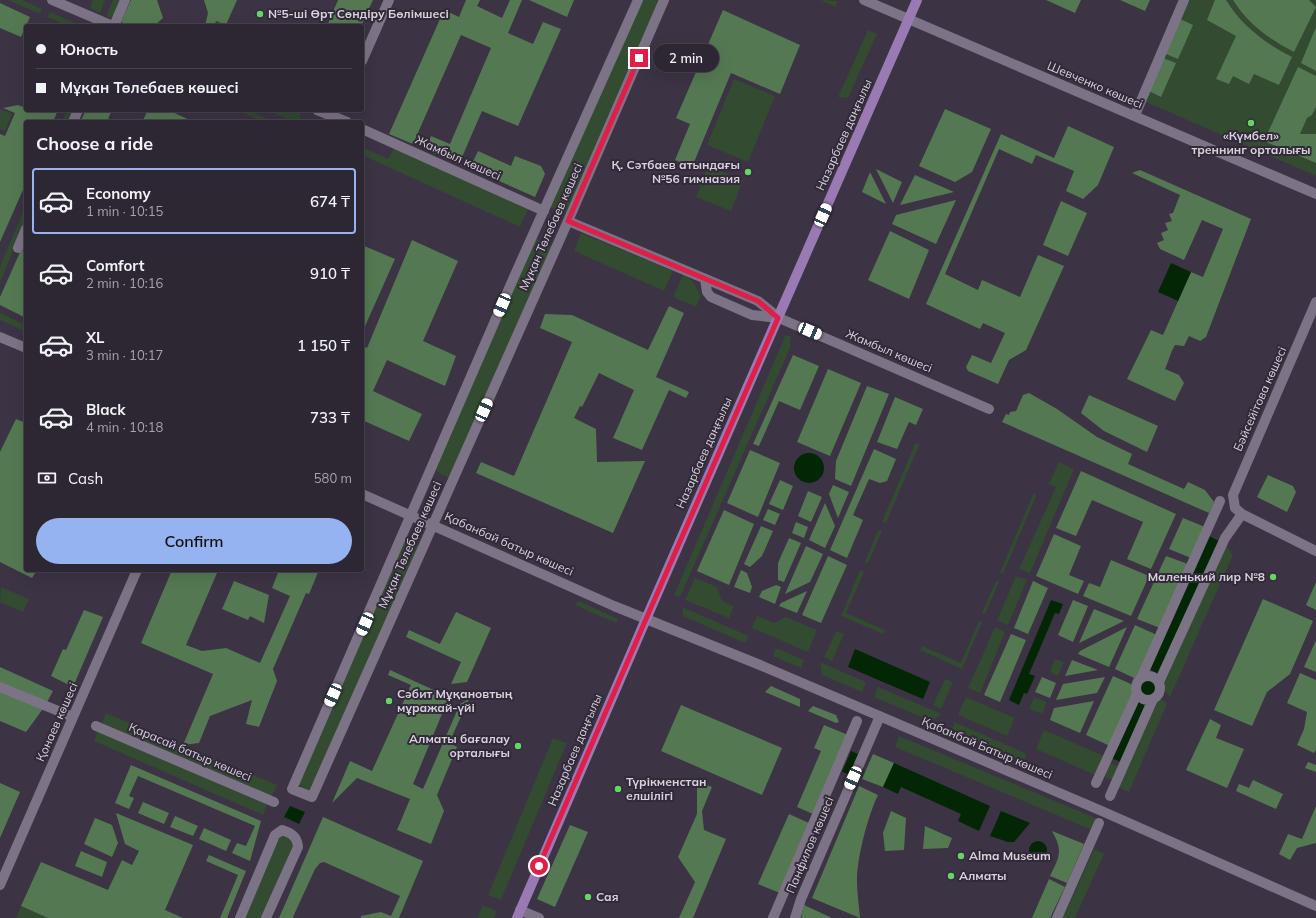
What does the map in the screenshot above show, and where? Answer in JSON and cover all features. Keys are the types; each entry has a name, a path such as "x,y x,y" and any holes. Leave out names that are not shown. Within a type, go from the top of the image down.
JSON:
{"main road":[{"name":"Назарбаев даңғылы","path":"519,914 646,619 917,0"}],"street":[{"path":"52,0 109,24"},
{"path":"115,24 126,0"},
{"path":"364,56 389,0"},
{"name":"Мұқан Төлебаев көшесі","path":"638,0 544,211 292,789 312,797 568,221 664,0"},
{"name":"Шевченко көшесі","path":"864,0 1135,115 1316,194"},
{"path":"1135,115 1184,0"},
{"path":"324,112 340,118"},
{"name":"Жамбыл көшесі","path":"364,130 544,211"},
{"name":"Жамбыл көшесі","path":"568,221 758,301 778,318"},
{"path":"18,248 24,234"},
{"name":"Жамбыл көшесі","path":"705,279 707,292 711,298 752,315 778,318 990,409"},
{"name":"Бәйсейітова көшесі","path":"1239,511 1233,495 1235,488 1316,302"},
{"path":"0,337 24,347"},
{"name":"Қабанбай батыр көшесі","path":"364,495 434,524 646,619"},
{"path":"1096,783 1137,694 1136,683 1142,676 1220,501"},
{"path":"1110,796 1153,699 1159,693 1159,682 1225,538 1239,511 1316,551"},
{"name":"Қонаев көшесі","path":"0,885 136,572"},
{"name":"Қабанбай Батыр көшесі","path":"646,619 880,716 1104,812 1316,906"},
{"path":"1142,676 1152,676 1159,682"},
{"path":"0,687 73,717"},
{"path":"1137,694 1146,700 1153,699"},
{"name":"Панфилов көшесі","path":"795,918 801,899 880,716"},
{"name":"Панфилов көшесі","path":"773,918 857,721"},
{"name":"Қарасай батыр көшесі","path":"96,726 274,802"},
{"path":"1057,918 1099,823"},
{"path":"240,918 275,835 282,830 292,834 297,840 298,846 266,918"},
{"path":"519,914 539,918"}],"shaded area":[{"path":"8,0 22,0 42,9 40,14"},
{"path":"93,0 105,0 100,13 90,8"},
{"path":"113,0 122,0 113,19 106,16"},
{"path":"131,0 157,0 163,18 156,24 125,24 121,22"},
{"path":"204,0 237,0 226,24 216,21 215,24 205,24 208,13"},
{"path":"338,0 373,0 362,24 328,24"},
{"path":"466,0 480,0 477,6 502,18 510,0 522,0 508,33 533,44 543,22 561,29 518,126 482,111 459,164 426,150 431,136 450,144 491,48 461,35 413,144 389,134 444,10 459,17"},
{"path":"529,0 574,0 567,17"},
{"path":"638,0 664,0 571,215 547,206"},
{"path":"820,0 838,1 835,7"},
{"path":"1046,0 1081,0 1075,13"},
{"path":"1120,0 1150,0 1145,11"},
{"path":"1188,0 1316,0 1316,176 1146,102"},
{"path":"1215,0 1226,0 1239,18 1255,33 1292,57 1279,85 1254,74 1249,84 1233,76 1229,84 1216,79 1236,36 1207,20"},
{"path":"1233,0 1309,0 1316,7 1294,52 1276,42 1252,24"},
{"path":"0,3 30,17 27,24 24,24 24,30 21,37 0,28"},
{"path":"723,10 800,45 780,94 731,73 692,167 675,160 690,124 676,118"},
{"path":"50,12 77,24 63,24 47,17"},
{"path":"1180,19 1193,25 1178,59 1166,54"},
{"path":"1316,27 1316,71 1301,63"},
{"path":"868,30 877,34 848,98 838,97"},
{"path":"1163,58 1176,63 1161,97 1149,91"},
{"path":"1298,67 1316,76 1316,107 1312,115 1307,118 1300,134 1316,134 1316,163 1264,141"},
{"path":"734,79 775,96 748,162 707,145"},
{"path":"18,105 24,107 24,112 57,112 54,120 24,120 24,188 0,242 0,134 5,136 15,113 3,108"},
{"path":"0,109 12,114 5,131 0,129"},
{"path":"945,109 991,129 972,172 955,182 919,166"},
{"path":"66,112 73,112 70,120 63,120"},
{"path":"85,112 111,112 108,120 81,120"},
{"path":"147,112 172,112 190,120 143,120"},
{"path":"242,112 252,112 270,120 260,120"},
{"path":"272,112 296,112 301,114 299,120 290,120"},
{"path":"1068,126 1114,147 1098,185 1083,199 1066,191 1074,171 1036,155 1032,164 999,149 945,274 978,290 982,280 1020,297 1038,255 1064,266 1026,350 1009,360 998,384 968,371 966,367 972,355 991,363 1005,333 983,323 980,329 926,304 1001,134 1054,158"},
{"path":"364,148 388,159 394,148 528,209 520,227 364,156"},
{"path":"478,151 511,166 515,156 541,166 545,174 535,197 470,168"},
{"path":"708,166 743,180 731,211 696,197"},
{"path":"876,169 902,182 893,203"},
{"path":"1140,170 1251,219 1206,337 1200,341 1189,336 1184,346 1175,345 1172,351 1165,369 1179,375 1184,383 1175,401 1127,379 1151,330 1163,335 1191,272 1203,277 1223,229 1202,220 1184,260 1160,249 1157,243 1164,240 1161,233 1168,230 1165,223 1172,221 1169,214 1173,213 1180,195 1132,173"},
{"path":"870,172 886,204 862,192"},
{"path":"915,175 954,192 900,205"},
{"path":"956,200 936,244 892,224 896,215"},
{"path":"1061,201 1087,213 1068,256 1043,245"},
{"path":"24,210 24,226 0,282 0,266"},
{"path":"890,231 929,250 909,299 868,280"},
{"path":"581,233 673,271 664,291 574,251"},
{"path":"532,237 556,248 453,480 432,469"},
{"path":"412,240 458,261 423,341 456,356 445,386 387,360 373,391 422,414 409,441 364,421 364,347 367,348"},
{"path":"364,246 395,259 364,329"},
{"path":"21,250 24,252 24,317 0,305 0,297"},
{"path":"1171,263 1191,272 1178,301 1158,292"},
{"path":"683,275 692,281 701,296 696,307 673,297"},
{"path":"669,306 684,313 656,377 689,392 686,398 669,390 642,450 613,438 634,390 599,373 582,407 580,406 574,418 596,429 597,462 645,461 613,533 476,473 481,462 514,476 572,342 540,328 545,314 572,315 648,350"},
{"path":"0,313 24,324 24,331 0,320"},
{"path":"785,336 790,336 790,348 680,597 674,595"},
{"path":"793,355 819,366 800,410 779,401 759,446 753,444"},
{"path":"828,369 861,383 830,456 797,442"},
{"path":"867,386 889,394 851,486 835,479 836,461"},
{"path":"1029,393 1057,409 1097,437 1132,454 1128,464 1184,489 1188,482 1205,490 1214,502 1209,513 1002,422 1006,414 1009,415 1010,412 1016,411 1023,395"},
{"path":"1089,395 1158,426 1147,452 1104,431 1081,413"},
{"path":"895,397 923,409 916,425 909,422 897,449 877,442"},
{"path":"16,419 24,422 24,572 36,572 32,578 0,562 0,452"},
{"path":"920,443 886,523 882,522 915,444"},
{"path":"874,449 896,459 887,481 880,483 869,479 853,515 863,520 847,558 830,550"},
{"path":"750,450 780,463 758,517 727,503"},
{"path":"809,453 820,457 824,468 820,479 809,483 798,479 794,468 798,457"},
{"path":"1059,462 1074,469 1030,573 1019,569 1056,487 1049,484"},
{"path":"1081,471 1176,514 1151,569 1127,559 1143,522 1092,500 1076,536 1056,528"},
{"path":"1268,475 1293,486 1296,492 1287,512 1257,497"},
{"path":"780,480 793,486 783,510 769,504"},
{"path":"833,485 849,492 838,518 829,494"},
{"path":"808,491 822,497 811,522 798,516"},
{"path":"1034,492 1036,496 1003,574 1000,573"},
{"path":"825,503 835,526 825,548 809,540"},
{"path":"768,509 780,514 775,525 763,520"},
{"path":"724,510 754,524 729,585 697,571"},
{"path":"1183,518 1205,527 1191,558 1169,549"},
{"path":"796,522 808,527 804,538 792,533"},
{"path":"761,526 773,531 762,556 750,567 744,564"},
{"path":"878,530 882,531 868,563 865,562"},
{"path":"1054,534 1081,546 1069,575 1084,581 1078,594 1036,576"},
{"path":"1209,536 1219,541 1159,674 1149,669"},
{"path":"402,538 424,548 314,793 295,783"},
{"path":"789,538 801,543 784,582 778,580 778,563"},
{"path":"1226,545 1233,555 1170,697 1164,690 1163,681"},
{"path":"806,546 823,554 810,582 785,594"},
{"path":"828,556 847,565 821,623 802,615"},
{"path":"1166,556 1188,564 1160,628 1137,619"},
{"path":"1111,560 1149,576 1131,616 1083,596 1089,583 1100,587"},
{"path":"741,570 747,573 752,587 750,593 734,587"},
{"path":"860,570 864,572 846,613 885,630 883,634 841,616"},
{"path":"171,572 214,572 217,573 186,645 202,651 226,648 260,663 290,596 272,588 278,572 318,572 309,594 306,593 273,669 277,681 259,727 246,724 252,700 210,716 199,743 183,745 213,674 141,643"},
{"path":"1016,576 1027,580 1008,625 997,620"},
{"path":"695,578 717,587 722,601 734,606 729,618 685,600"},
{"path":"234,581 269,595 264,623 250,616 248,620 222,609"},
{"path":"996,581 999,582 985,614 982,613"},
{"path":"1033,581 1048,588 1028,634 1014,628"},
{"path":"1316,582 1316,610 1306,605"},
{"path":"776,585 781,587 775,604 759,597 762,591"},
{"path":"1,587 29,599 23,612 0,602"},
{"path":"807,591 797,613 779,606 781,603"},
{"path":"1263,599 1313,621 1290,674 1267,692 1252,726 1214,710"},
{"path":"1051,600 1063,604 1059,614 1055,613 1029,674 1035,676 1027,694 1024,693 1019,705 1009,700"},
{"path":"1073,600 1088,606 1073,642 1058,635"},
{"path":"579,601 618,619 616,623 575,605"},
{"path":"682,607 749,636 745,643 683,616"},
{"path":"1094,609 1124,621 1079,643"},
{"path":"84,610 103,617 73,687 51,676 63,649 66,650"},
{"path":"456,612 491,628 467,682 451,684 461,662 406,637 409,630 440,644"},
{"path":"757,616 774,623 786,617 817,630 808,652 752,628"},
{"path":"979,621 982,622 962,669 920,650 922,646 961,663"},
{"path":"1135,625 1157,635 1140,673 1134,678 1115,669"},
{"path":"995,627 1005,632 980,693 968,688"},
{"path":"1127,627 1109,667 1078,654 1080,651"},
{"path":"836,631 844,634 832,661 824,657"},
{"path":"1011,634 1026,640 1000,702 984,695"},
{"path":"1316,640 1316,672 1304,667"},
{"path":"776,648 804,660 801,668 773,656"},
{"path":"855,649 930,682 923,699 848,667"},
{"path":"1055,659 1064,662 1058,676 1050,672"},
{"path":"1072,660 1098,670 1065,676"},
{"path":"820,662 866,682 862,692 822,675"},
{"path":"0,667 53,691 45,706 26,732 0,721"},
{"path":"390,670 449,697 413,784 423,789 460,704 469,699 449,743 457,747 437,795 444,811 431,844 397,830 410,799 357,778 332,803 350,761 372,771 411,685 388,675"},
{"path":"1300,673 1316,680 1316,750 1314,753 1297,745 1304,729 1307,712 1287,703"},
{"path":"1113,676 1131,684 1133,694 1110,746 1086,735"},
{"path":"1042,677 1056,683 1050,698 1035,692"},
{"path":"1105,677 1097,693 1056,700 1063,684"},
{"path":"1147,678 1153,681 1156,687 1153,693 1147,696 1141,693 1138,687 1141,681"},
{"path":"945,679 953,682 941,709 933,705"},
{"path":"771,686 800,699 800,707 765,692"},
{"path":"878,687 942,714 931,721 874,697"},
{"path":"966,697 1015,718 1007,736 958,715"},
{"path":"1034,697 1047,702 1042,714 1029,709"},
{"path":"1161,699 1167,704 1129,792 1118,787 1155,703"},
{"path":"1137,700 1147,704 1121,762 1111,758"},
{"path":"1094,701 1080,733 1050,720 1054,708"},
{"path":"681,705 782,748 762,795 661,751"},
{"path":"813,706 836,715 839,722 836,723 808,711"},
{"path":"106,713 277,785 272,796 102,723"},
{"path":"1210,719 1221,725 1216,738 1244,749 1227,788 1186,770"},
{"path":"955,722 1027,754 1023,762 951,731"},
{"path":"824,725 848,735 813,814 797,807 821,751 814,748"},
{"path":"98,730 267,805 263,815 94,741"},
{"path":"1044,730 1104,756 1095,775 1036,749"},
{"path":"899,736 1096,818 1092,830 895,747"},
{"path":"553,738 567,743 501,900 488,895"},
{"path":"851,751 858,754 849,774 842,772"},
{"path":"873,754 894,763 883,787 862,779"},
{"path":"1308,762 1316,765 1316,772 1305,768"},
{"path":"894,763 990,806 979,831 958,821 961,814 901,787 898,794 883,787"},
{"path":"1109,763 1119,767 1113,780 1103,776"},
{"path":"131,765 261,821 250,861 232,853 237,843 246,846 255,826 138,776 129,796 134,798 129,809 115,803"},
{"path":"1253,780 1283,794 1276,809 1236,791 1239,784 1249,788"},
{"path":"697,781 712,787 702,811 704,830 726,839 693,918 679,918 695,882 678,857 697,814"},
{"path":"0,783 20,792 0,838"},
{"path":"859,786 878,795 867,825 857,871 860,918 812,898"},
{"path":"143,802 169,813 164,824 138,813"},
{"path":"290,806 305,812 299,824 284,817"},
{"path":"1316,806 1316,843 1297,848 1290,860 1279,854 1288,834 1302,839"},
{"path":"891,811 906,818 904,850 885,851 883,833"},
{"path":"1001,811 1030,823 1014,842 1008,842 990,836"},
{"path":"116,813 193,845 165,910 183,918 48,918 21,906 41,862 108,890 122,860 132,865 139,851 125,844"},
{"path":"789,814 809,823 780,893 758,884"},
{"path":"175,816 198,826 193,836 170,827"},
{"path":"323,817 423,861 399,918 361,918 361,916 381,912 391,916 400,896 324,862 320,863 315,869 293,917 294,918 279,918"},
{"path":"95,818 112,825 118,843 112,857 84,844"},
{"path":"570,825 588,832 555,907 537,899"},
{"path":"925,826 952,838 948,848 923,849"},
{"path":"204,828 231,840 226,851 199,839"},
{"path":"1052,831 1084,844 1067,883 1050,876 1059,854 1058,844"},
{"path":"281,834 292,838 293,846 261,918 242,918"},
{"path":"1038,841 1044,844 1047,850 1044,856 1038,859 1032,856 1029,850 1032,844"},
{"path":"1094,849 1104,854 1075,918 1059,918 1062,913 1065,914"},
{"path":"81,851 107,862 102,877 75,866"},
{"path":"209,855 246,871 227,918 220,918 238,875 206,861"},
{"path":"1049,879 1065,887 1050,918 1032,918"},
{"path":"483,905 497,911 494,918 477,918"},
{"path":"804,905 832,918 801,918"},
{"path":"21,906 48,918 16,918"}],"place":[{"name":"№5-ші Өрт Сөндіру Бөлімшесі","path":"260,14"},
{"name":"«Күмбел» треннинг орталығы","path":"1251,123"},
{"name":"Қ. Сәтбаев атындағы №56 гимназия","path":"748,172"},
{"name":"Маленький лир №8","path":"1273,577"},
{"name":"Сәбит Мұқановтың мұражай-үйі","path":"389,701"},
{"name":"Алматы бағалау орталығы","path":"518,746"},
{"name":"Түрікменстан елшілігі","path":"618,789"},
{"name":"Alma Museum","path":"961,856"},
{"name":"Алматы","path":"951,876"},
{"name":"Сая","path":"588,897"}],"route":[{"path":"539,866 778,318 758,301 568,221 639,58"}]}
